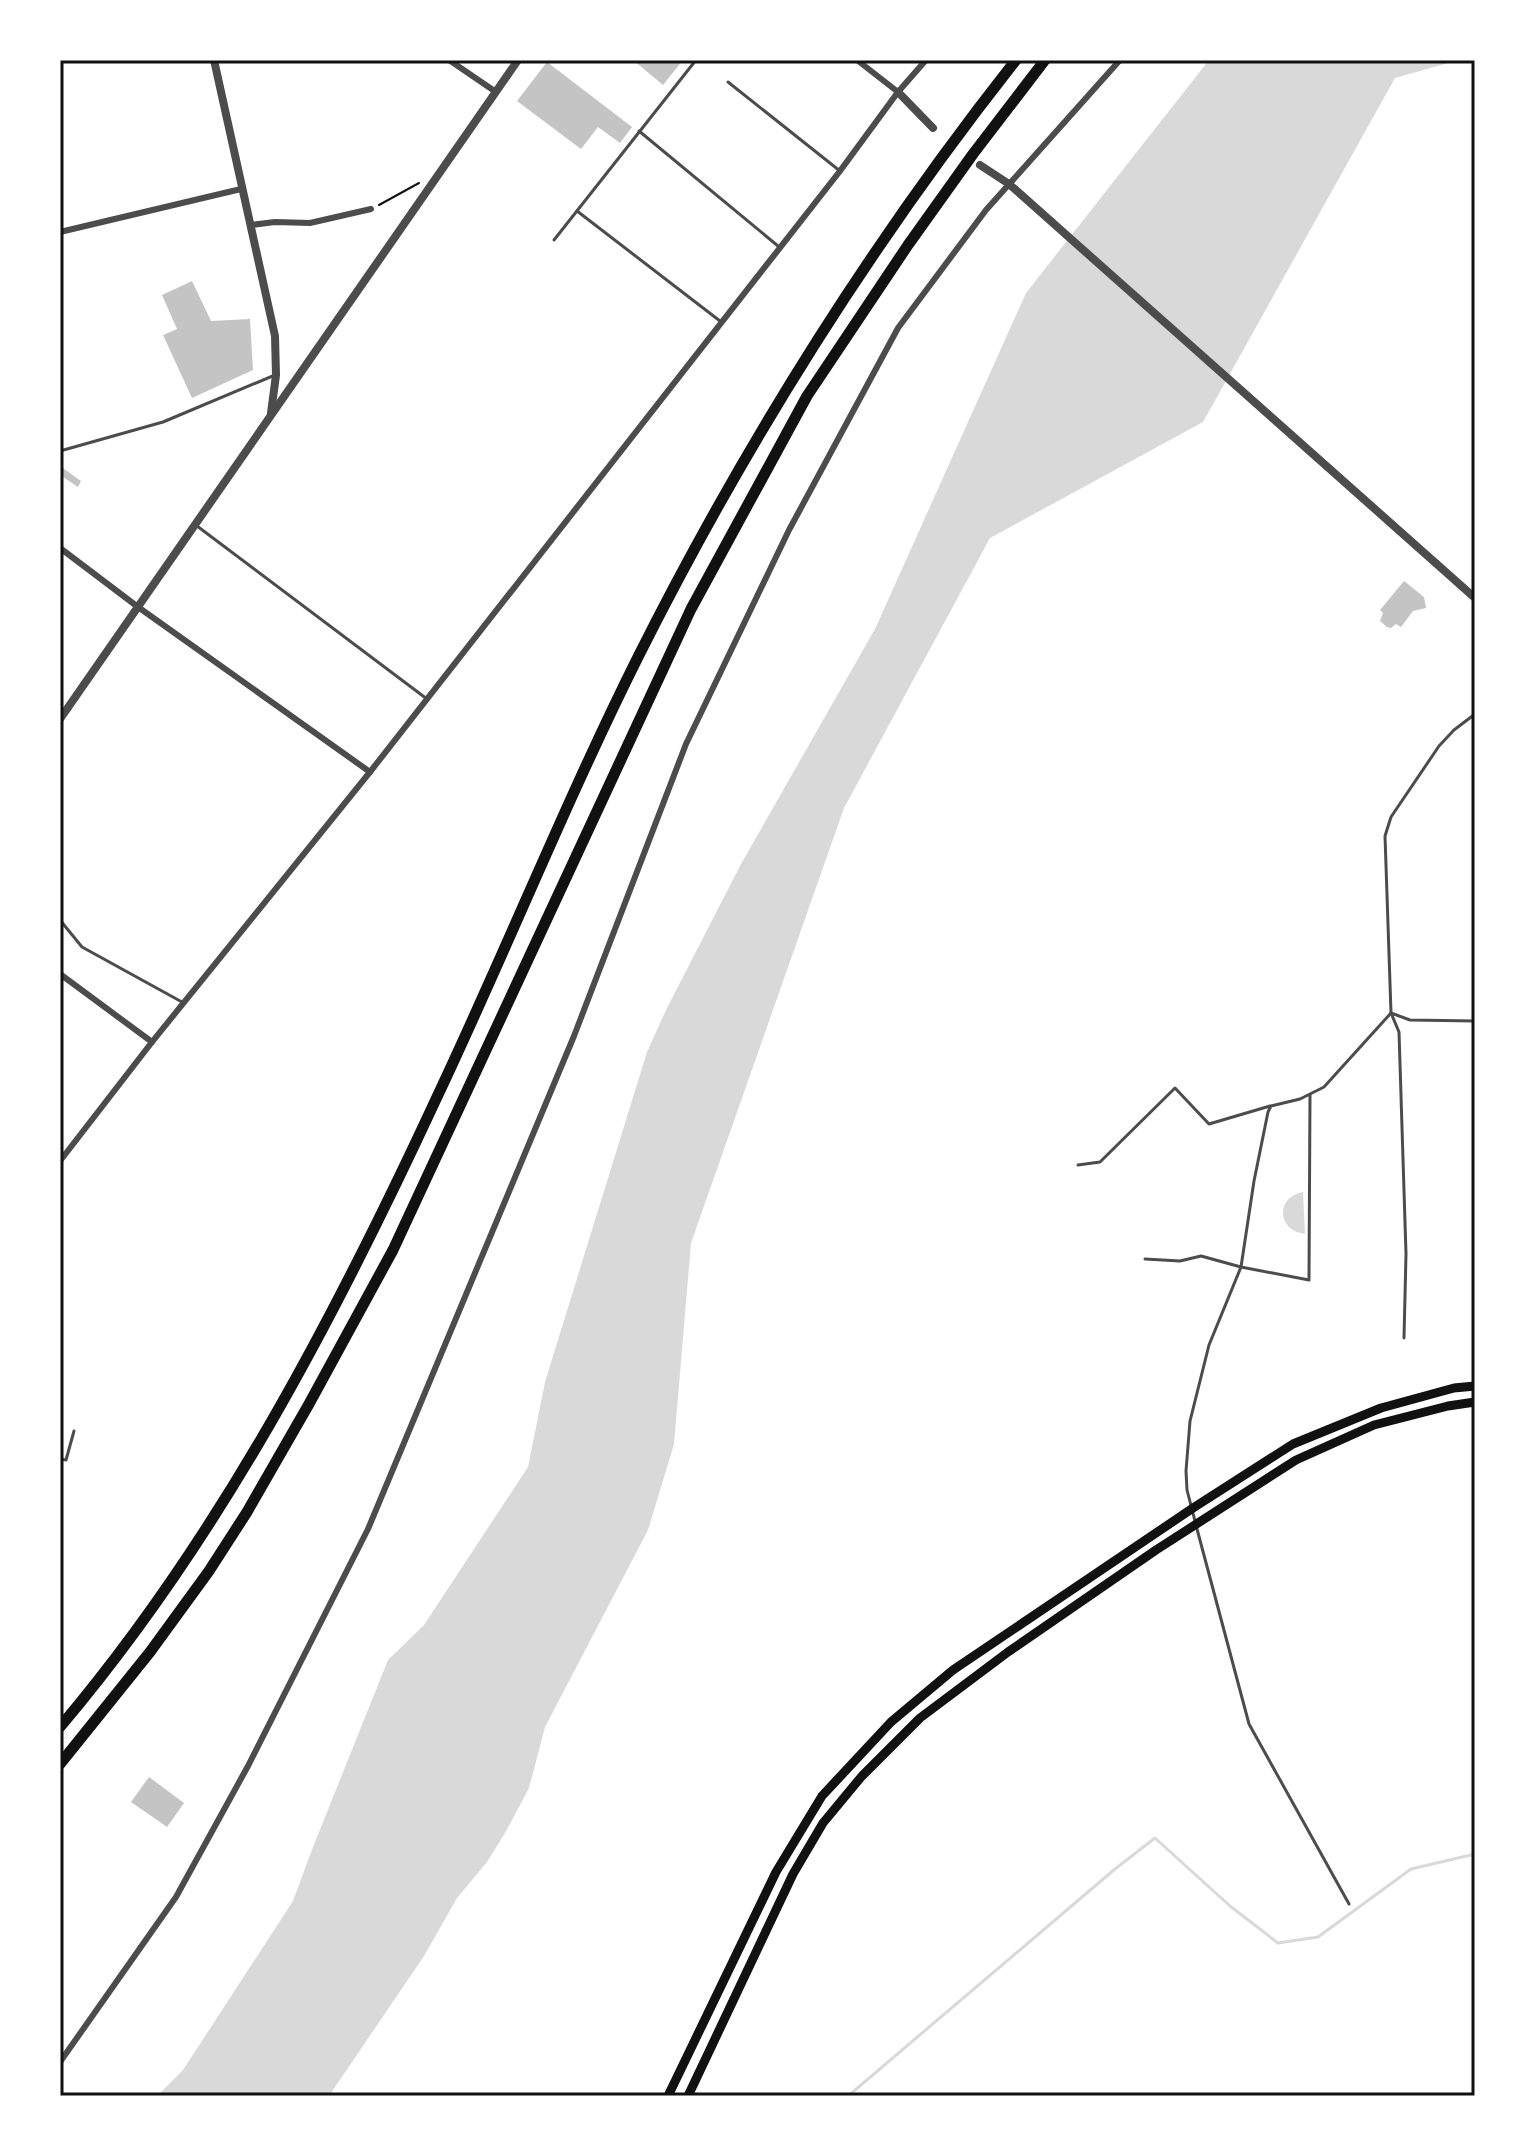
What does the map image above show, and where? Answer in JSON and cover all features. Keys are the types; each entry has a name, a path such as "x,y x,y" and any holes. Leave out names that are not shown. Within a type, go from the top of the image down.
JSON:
{"highway":[{"path":"60,1727 157,1602 224,1501 283,1403 367,1245 638,656 709,524 852,284 955,139 1016,60"},
{"path":"60,1764 150,1652 209,1571 309,1404 393,1250 691,609 807,396 945,193 1045,60"}],"main road":[{"path":"668,2096 776,1872 822,1796 891,1722 953,1670 1293,1444 1381,1408 1454,1388 1475,1386"},
{"path":"688,2096 793,1874 823,1823 862,1776 920,1718 1008,1652 1195,1524 1296,1460 1374,1425 1475,1402"}],"street":[{"path":"214,60 275,336 276,375 270,418"},
{"path":"449,60 496,92"},
{"path":"60,719 518,60"},
{"path":"857,60 898,92 933,128"},
{"path":"60,1161 370,772 926,60"},
{"path":"60,2062 176,1897 248,1766 368,1529 574,1036 686,744 789,530 898,328 986,210 1120,60"},
{"path":"980,165 1009,184 1475,598"},
{"path":"60,232 241,189"},
{"path":"251,225 310,223 371,209"},
{"path":"60,548 370,772"},
{"path":"60,974 152,1042"}],"lane":[{"path":"554,240 696,60"},
{"path":"728,82 840,171"},
{"path":"639,131 781,248"},
{"path":"577,211 722,322"},
{"path":"60,451 163,422 276,375"},
{"path":"194,524 427,699"},
{"path":"1404,1338 1406,1254 1399,1032 1391,1013 1385,836 1391,817 1439,746 1475,714"},
{"path":"60,920 82,947 184,1003"},
{"path":"1391,1013 1410,1020 1475,1021"},
{"path":"1078,1165 1100,1162 1175,1088 1209,1124 1310,1095 1338,1074 1391,1013"},
{"path":"1145,1259 1180,1261 1201,1256 1309,1280 1310,1095"},
{"path":"1271,1106 1254,1181 1241,1267 1209,1345 1190,1421 1187,1490 1249,1724 1349,1904"},
{"path":"60,1459 66,1460 74,1431"}],"path":[{"path":"371,209 440,173"}],"shaded area":[{"path":"1209,60 1459,60 1395,78 1203,422 990,538 844,808 691,1243 674,1444 648,1530 545,1727 529,1788 487,1862 457,1898 424,1956 329,2096 157,2096 183,2070 293,1901 388,1660 424,1625 528,1467 545,1382 647,1052 741,864 875,629 1026,293"},
{"path":"1303,1192 1305,1234 1289,1227 1283,1214 1288,1200"}],"building":[{"path":"633,60 683,60 663,85"},
{"path":"547,62 632,127 620,143 598,127 581,149 517,101"},
{"path":"192,281 211,321 250,319 253,370 192,398 163,335 177,329 162,295"},
{"path":"60,466 81,481 78,487 60,475"},
{"path":"1404,581 1424,597 1426,608 1413,611 1401,627 1396,624 1387,627 1380,621 1383,613 1380,610"},
{"path":"149,1777 184,1803 167,1827 131,1802"}],"waterway":[{"path":"848,2096 1155,1838 1230,1906 1278,1943 1318,1937 1411,1869 1475,1854"}]}
